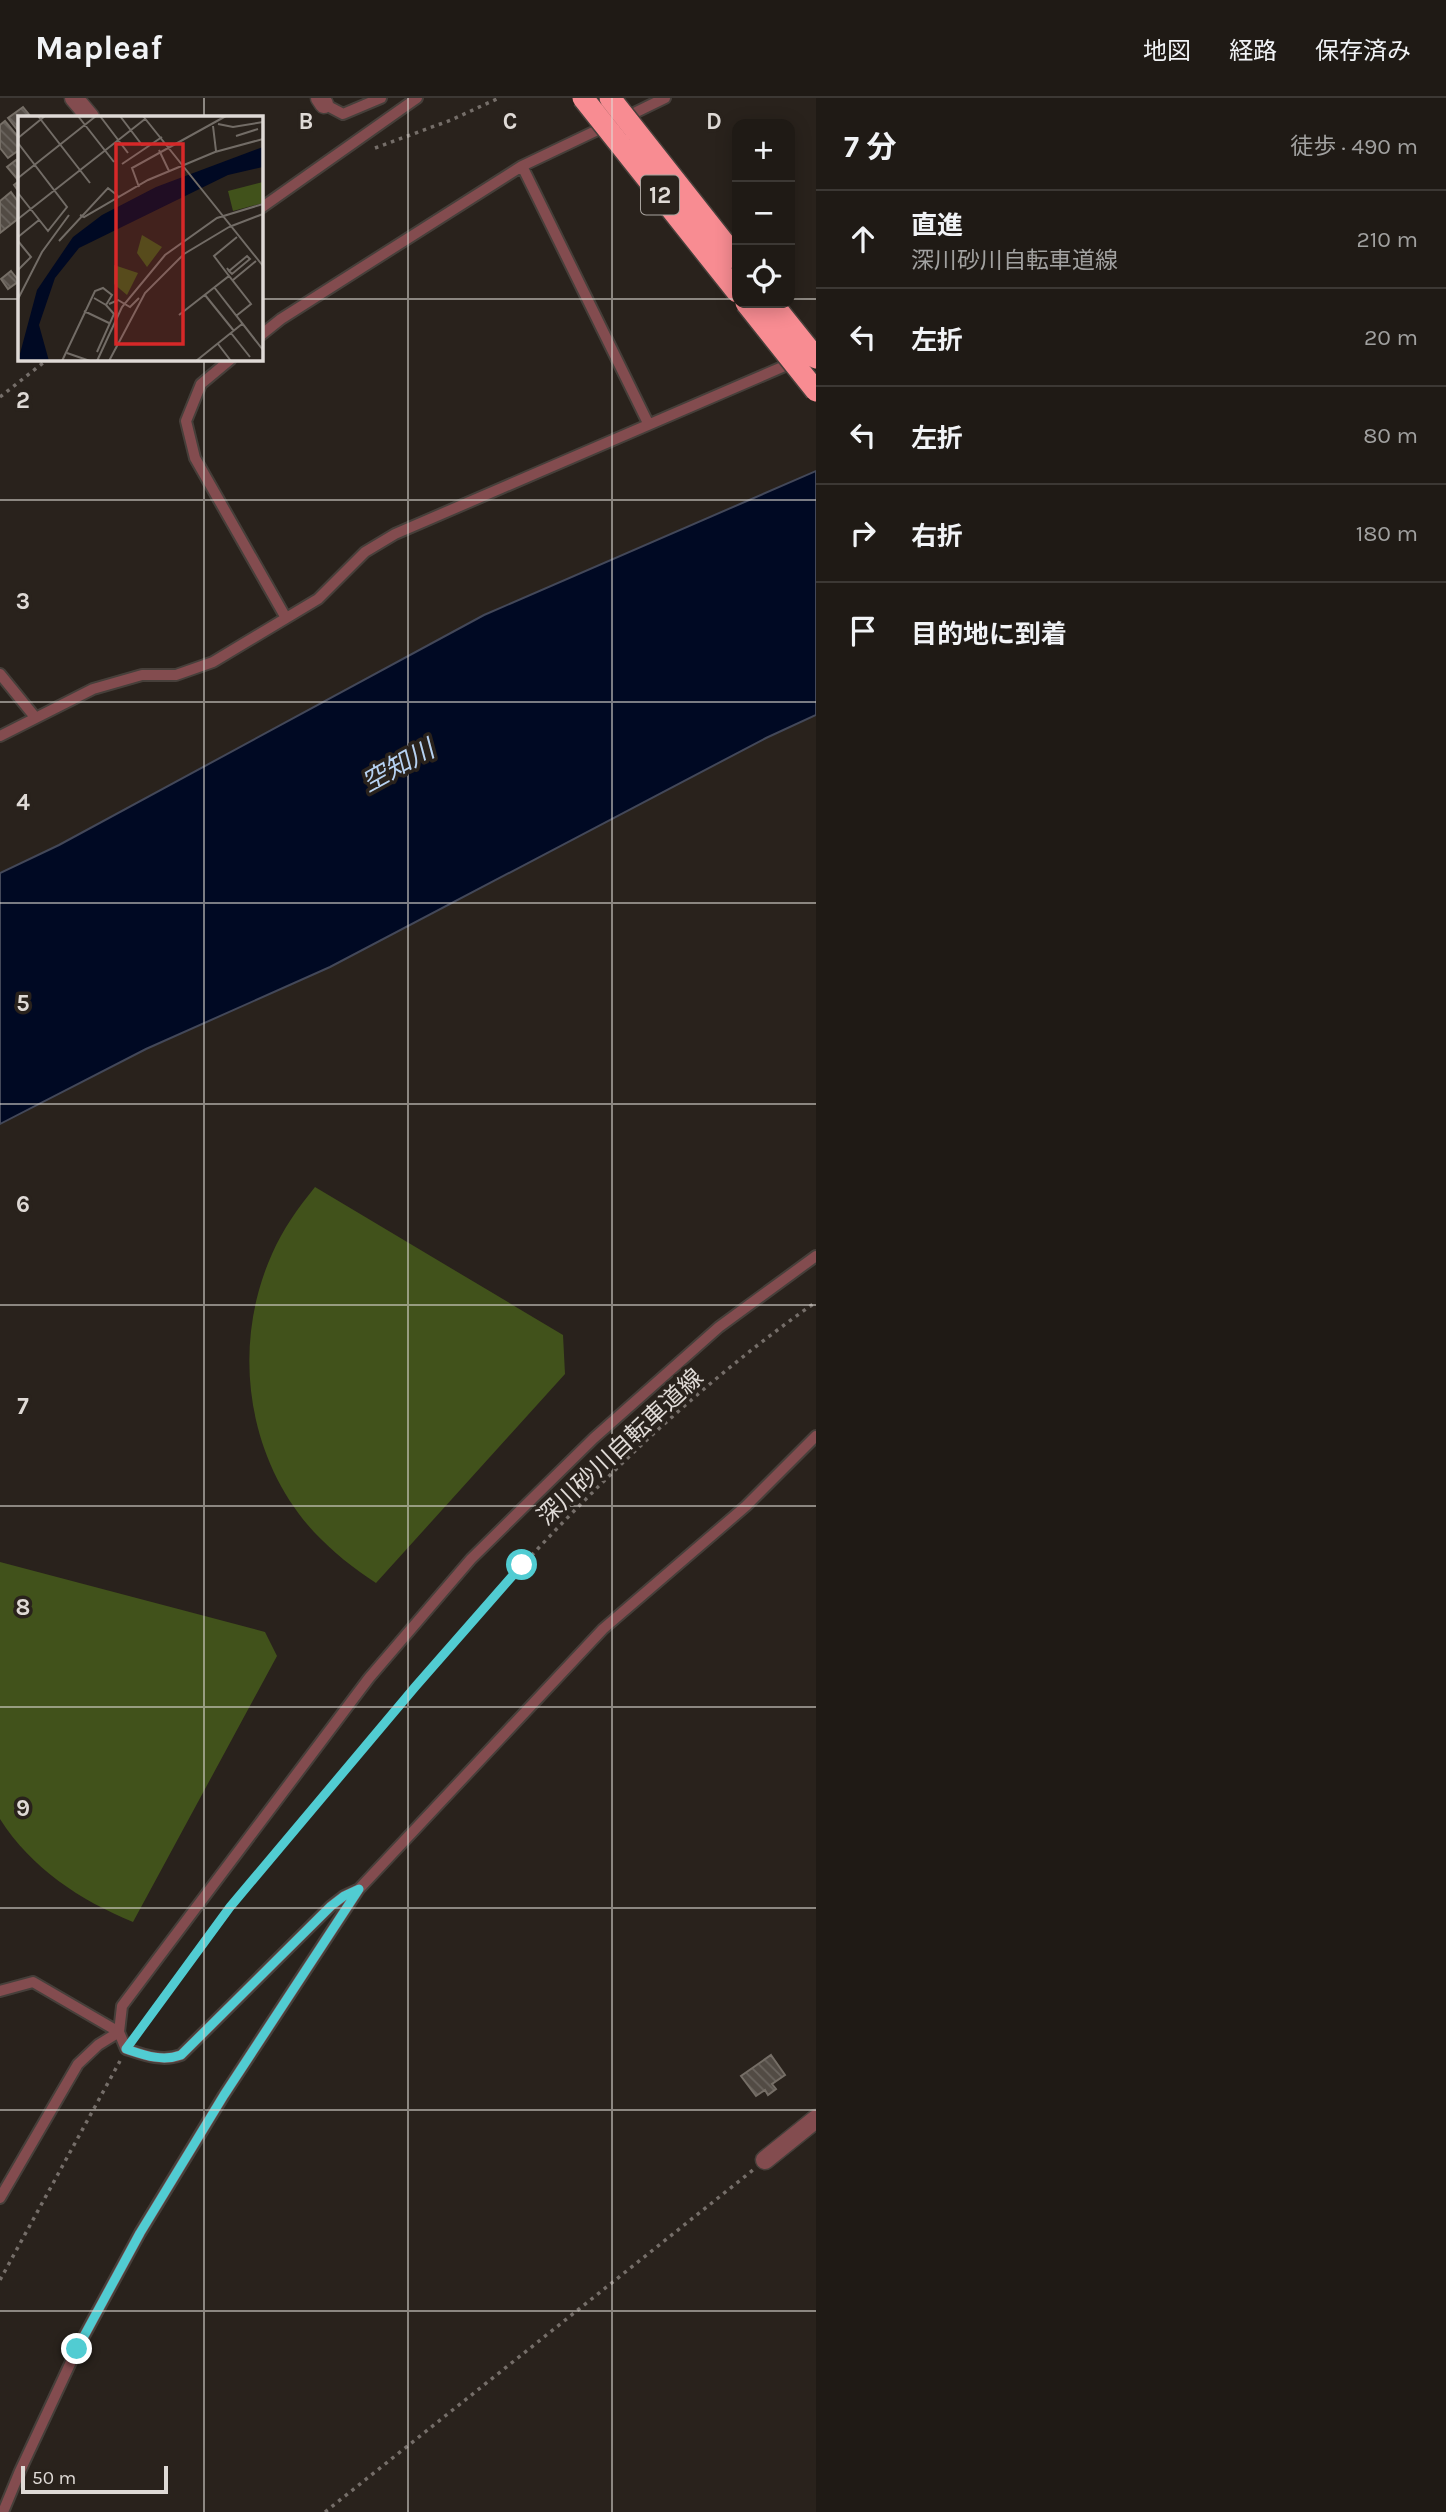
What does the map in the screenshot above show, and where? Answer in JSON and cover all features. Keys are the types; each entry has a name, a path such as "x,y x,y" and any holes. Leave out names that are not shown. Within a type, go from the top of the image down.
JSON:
{"highway":[{"name":"12","path":"583,98 732,286"},
{"name":"12","path":"610,98 732,253"},
{"path":"750,308 816,391"},
{"path":"776,308 816,355"}],"street":[{"path":"74,98 89,116"},
{"path":"765,2160 816,2119"}],"lane":[{"path":"322,101 343,114 381,98"},
{"path":"262,207 417,98"},
{"path":"262,334 281,319 522,166 665,98"},
{"path":"522,166 648,424"},
{"path":"0,736 93,689 142,675 176,675 213,662 318,598 365,552 394,534 816,355"},
{"path":"231,360 201,384 186,421 195,458 286,618"},
{"path":"0,674 35,717"},
{"path":"359,1889 331,1906 181,2055 165,2059 126,2049 118,2032 122,2006 369,1678 471,1559 594,1438 719,1327 816,1256"},
{"path":"4,2512 20,2470 77,2349 140,2233 224,2095 359,1889 603,1629 746,1506 816,1436"},
{"path":"0,1992 33,1982 118,2032"},
{"path":"0,2199 78,2064 118,2032"}],"path":[{"path":"351,145 360,149 372,149 451,120 499,98"},
{"path":"0,397 47,360"},
{"name":"深川砂川自転車道線","path":"0,2280 126,2049 230,1907 415,1687 522,1565 660,1426 784,1324 816,1302"},
{"path":"325,2512 765,2160"}],"green space":[{"path":"315,1187 563,1335 565,1374 376,1583 328,1546 291,1503 273,1470 260,1436 252,1399 249,1362 259,1289 281,1236"},
{"path":"0,1562 265,1632 277,1656 133,1922 94,1904 42,1868 0,1819"}],"water":[{"name":"空知川","path":"816,471 816,715 766,738 330,967 146,1049 0,1124 0,873 59,845 484,615"}],"building":[{"path":"23,107 30,116 18,116 18,131 8,118"},
{"path":"5,121 18,137 18,151 8,158 0,148 0,125"},
{"path":"16,160 18,180 7,167"},
{"path":"11,192 18,202 18,219 0,233 0,201"},
{"path":"11,271 18,282 8,289 1,279"},
{"path":"771,2055 785,2075 772,2084 776,2089 768,2095 765,2090 756,2096 741,2076"}],"route":[{"path":"77,2349 140,2233 224,2095 359,1889 331,1906 181,2055 165,2059 126,2049 230,1907 415,1687 522,1565"}]}
